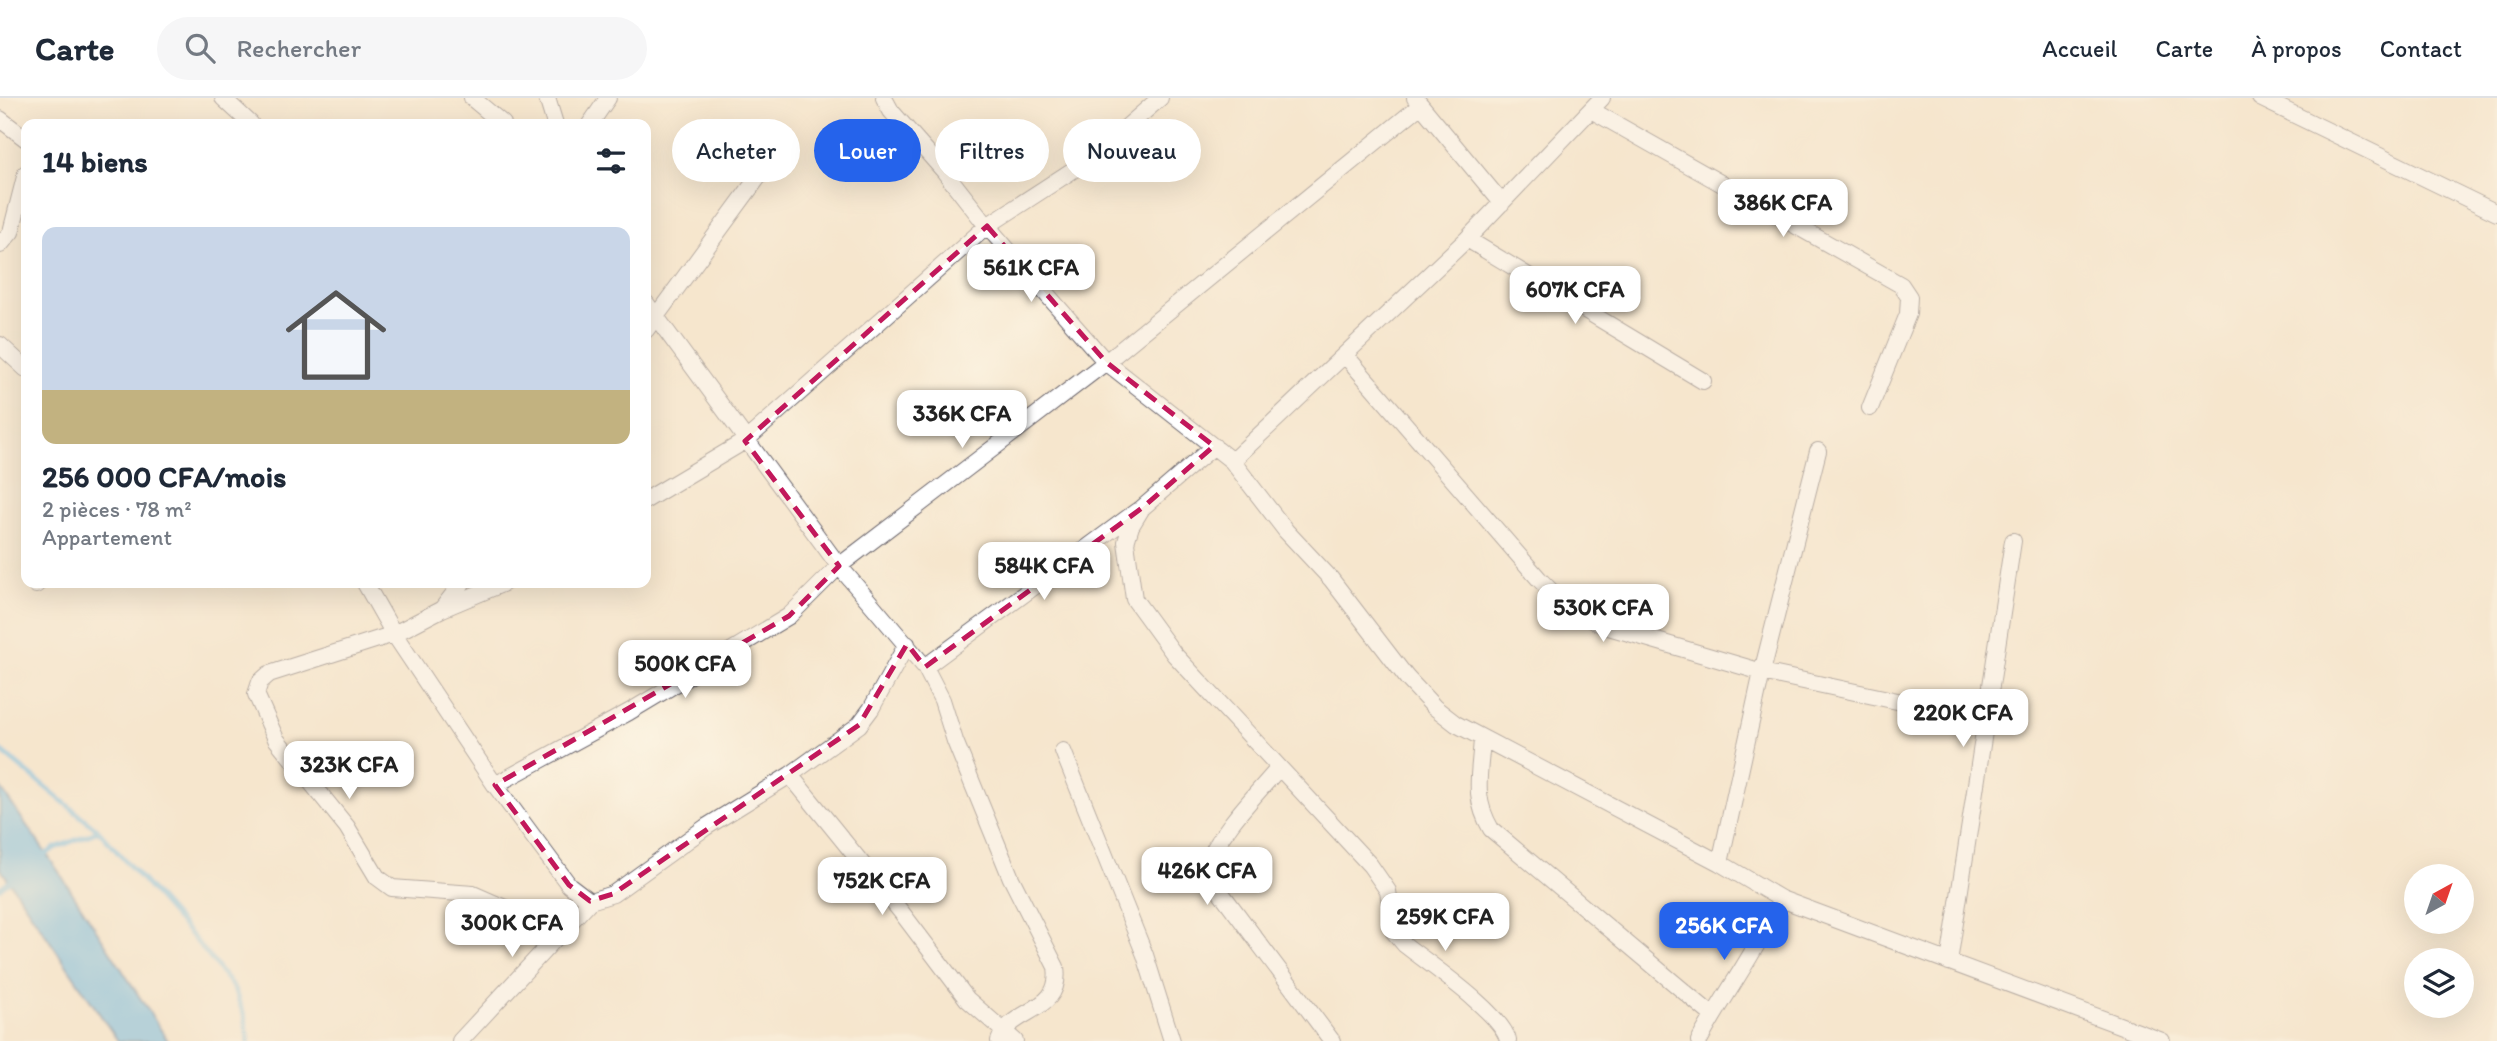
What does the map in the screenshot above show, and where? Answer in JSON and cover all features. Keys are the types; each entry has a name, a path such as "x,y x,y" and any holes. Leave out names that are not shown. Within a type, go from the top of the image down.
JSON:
{"street":[{"path":"223,98 246,119"},
{"path":"472,98 497,119"},
{"path":"547,98 553,119"},
{"path":"593,119 608,98"},
{"path":"884,98 891,111 944,171 987,226 1106,362 1232,461 1286,531 1331,579 1407,678 1434,707 1456,724 1720,863 1781,899 2152,1039"},
{"path":"651,497 744,440 987,226 1090,159 1160,98"},
{"path":"2260,98 2497,213"},
{"path":"495,785 629,712 789,616 839,566 1106,362 1418,101 1502,203"},
{"path":"1232,461 1467,239 1596,104 1900,285 1909,298 1908,314 1870,408"},
{"path":"0,119 21,135"},
{"path":"755,182 651,323 839,566 925,667 942,700 955,741 1011,878 1056,967 1058,982 1053,995 1005,1038 967,999 902,913 790,775"},
{"path":"0,245 11,232 21,193"},
{"path":"1467,239 1703,381"},
{"path":"2,351 21,365"},
{"path":"1345,355 1562,602 1601,625 1762,672 1986,720"},
{"path":"925,667 1142,508 1214,446"},
{"path":"1720,863 1762,672 1818,451"},
{"path":"1142,508 1131,526 1126,542 1135,599 1174,654 1370,865 1388,891 1394,932 1405,945 1491,1014 1507,1033 1508,1041"},
{"path":"1950,962 2013,541"},
{"path":"368,588 394,634 495,785 569,885 590,901"},
{"path":"442,609 458,588"},
{"path":"492,588 442,609 394,634 268,674 260,682 256,694 276,738 347,827 377,877 391,888 473,894 563,930"},
{"path":"460,1041 590,901 613,894 706,827 790,775 859,725 871,709 907,644"},
{"path":"1482,739 1478,797 1480,812 1491,829 1712,1015"},
{"path":"1063,751 1145,955 1172,1041"},
{"path":"1278,769 1229,827 1204,870 1332,1041"},
{"path":"1699,1041 1712,1015 1765,933 1781,899"}],"highlighted area":[{"path":"987,226 1106,362 1214,446 1142,508 925,667 907,644 859,725 613,894 590,901 569,885 495,785 789,616 839,566 745,441"}],"water":[{"path":"0,787 59,872 168,1041 118,1041 0,868"}],"waterway":[{"path":"0,750 99,831 203,949 234,989 245,1017 248,1041"},
{"path":"42,857 55,848 99,831"},
{"path":"0,888 15,877"}]}
